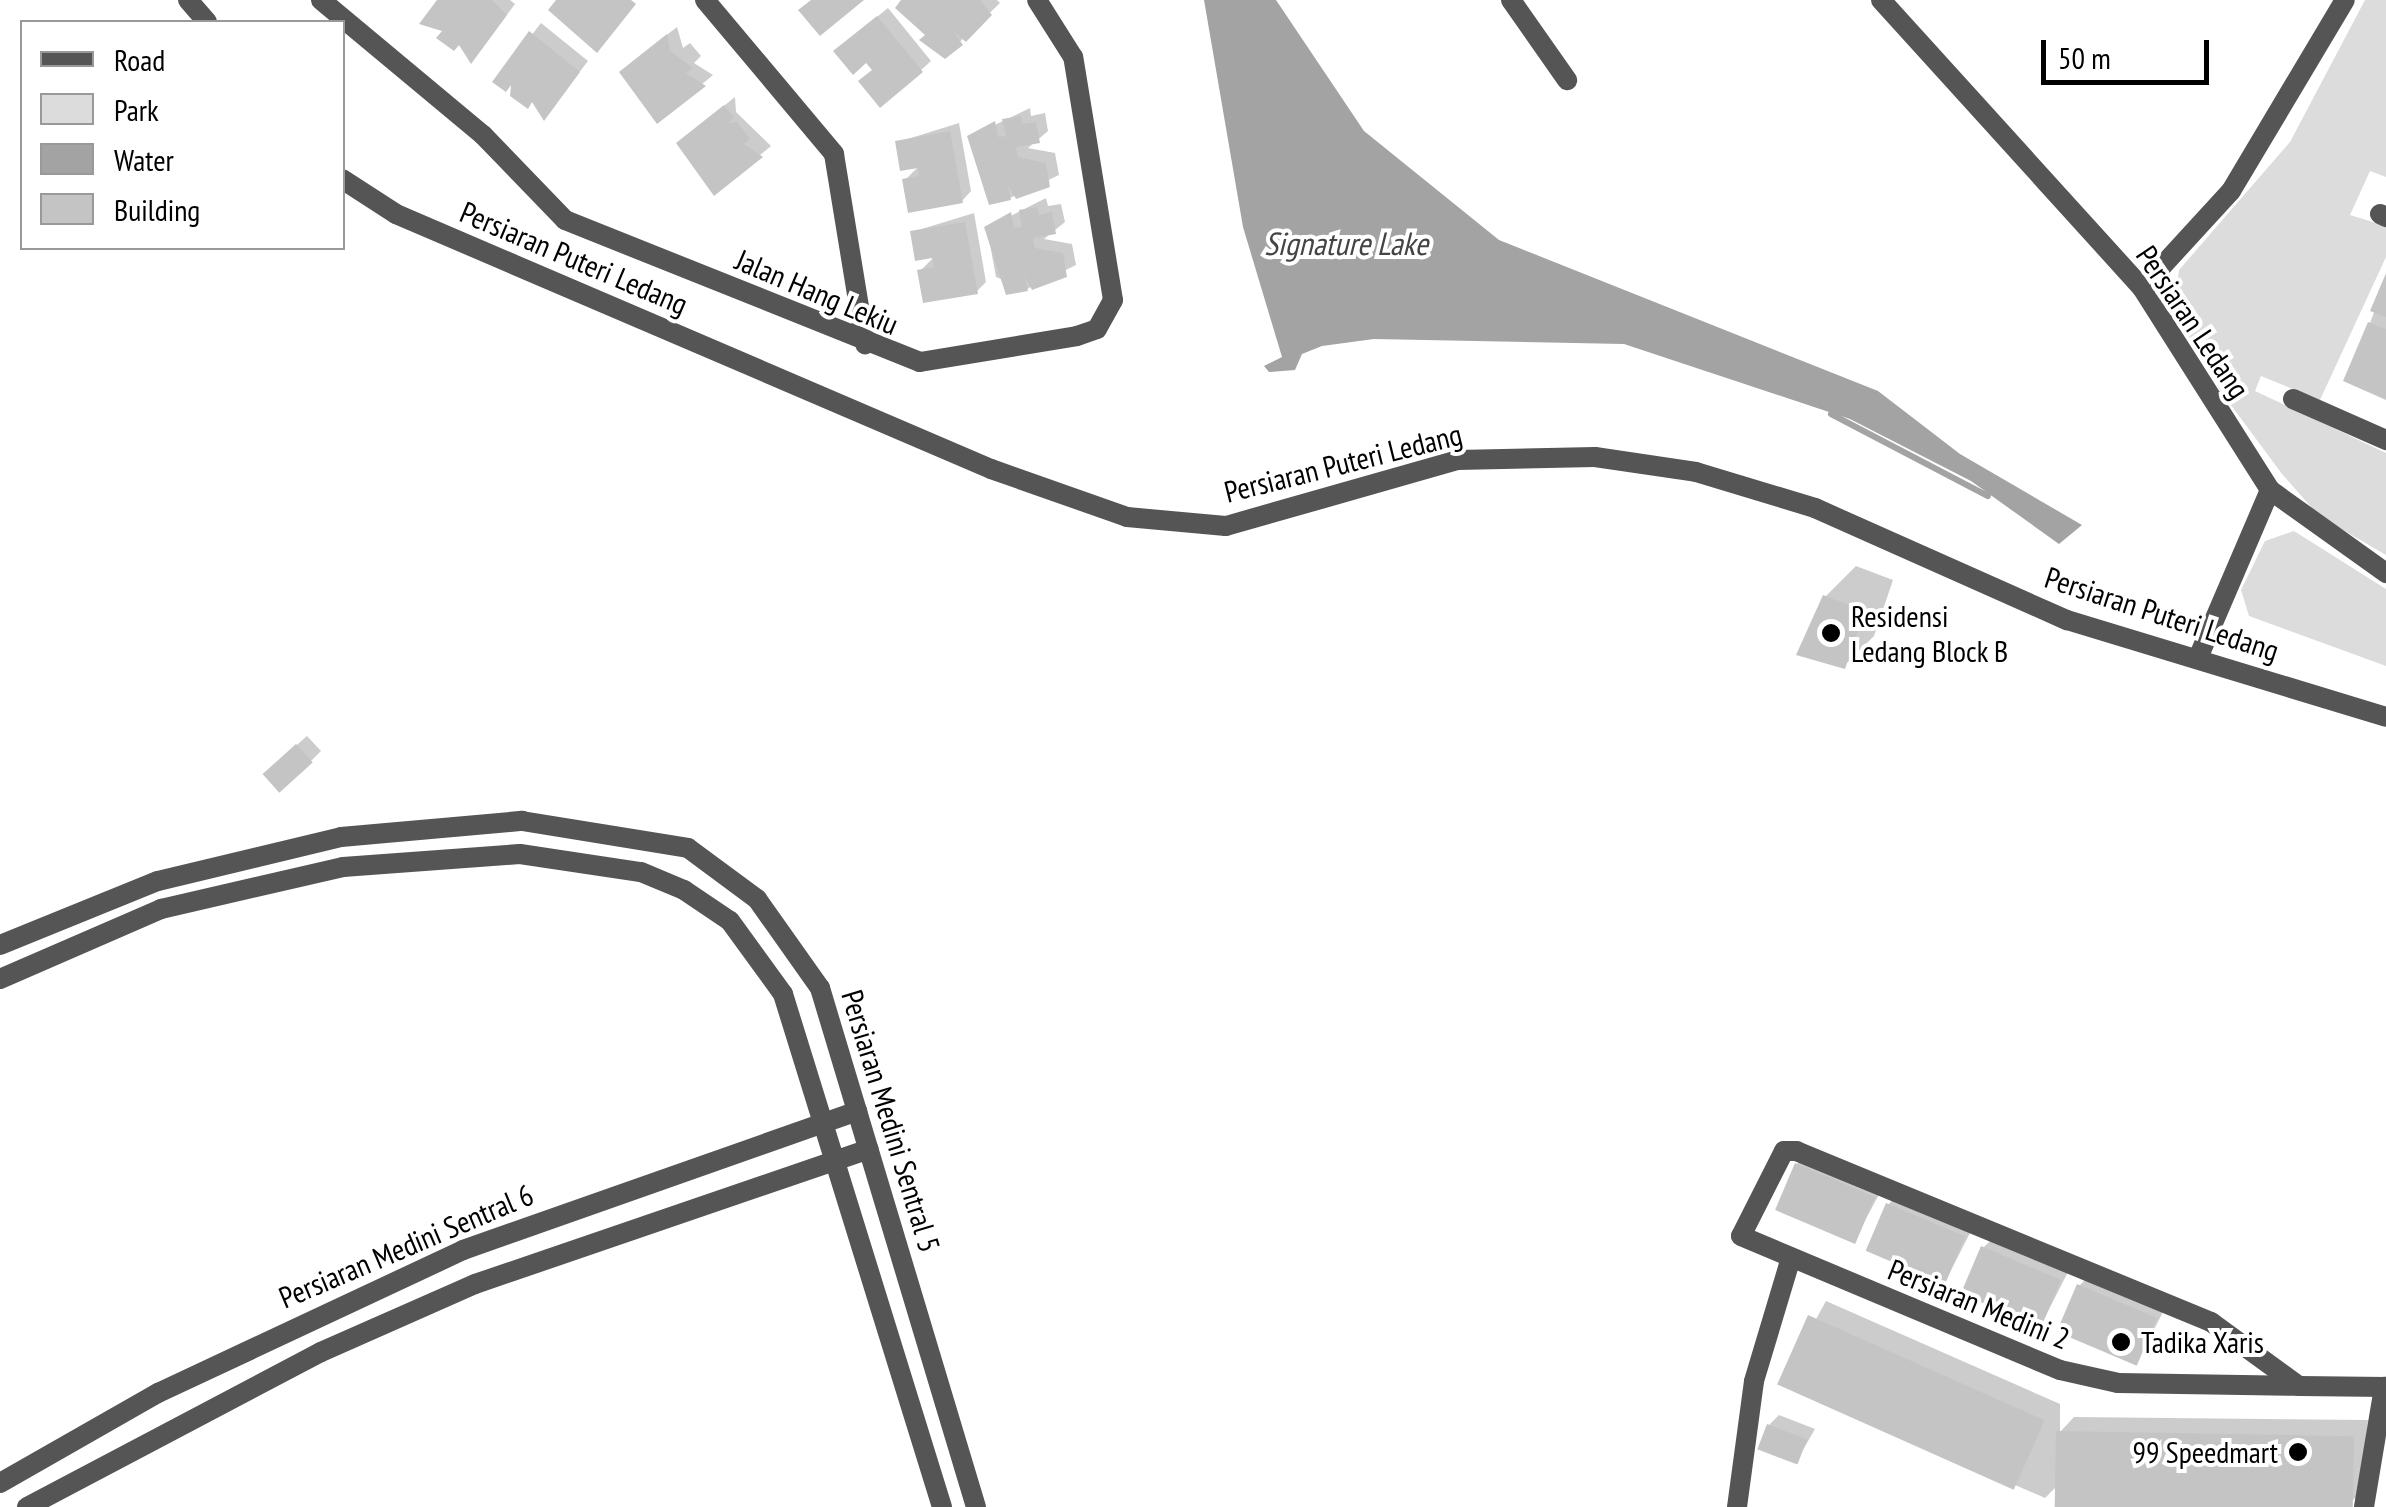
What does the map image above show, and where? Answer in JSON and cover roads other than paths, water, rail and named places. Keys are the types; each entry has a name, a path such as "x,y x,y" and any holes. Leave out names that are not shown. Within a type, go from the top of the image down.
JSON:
{"street":[{"name":"Jalan Hang Lekiu","path":"321,0 483,135 566,220 865,344 920,362 1077,336 1107,317 1114,279 1073,56 1037,0"},
{"path":"704,0 834,154 865,344"},
{"path":"1512,0 1567,80"},
{"name":"Persiaran Ledang","path":"1881,0 2142,288 2270,490 2386,573"},
{"path":"2142,288 2231,191 2346,0"},
{"name":"Persiaran Puteri Ledang","path":"345,181 450,237 991,470 1128,517 1226,526 1457,460 1594,457 1696,472 1816,508 2067,620 2386,716"},
{"path":"2293,399 2386,440"},
{"path":"2198,658 2270,490"},
{"name":"Persiaran Medini Sentral 5","path":"0,946 158,880 341,837 522,822 660,837 717,866 790,936 820,988 976,1507"},
{"path":"0,979 161,909 343,867 520,854 642,872 730,922 760,954 783,994 942,1507"},
{"name":"Persiaran Medini Sentral 6","path":"0,1484 158,1393 463,1250 857,1110"},
{"name":"Persiaran Medini Sentral 6","path":"27,1507 322,1352 475,1284 869,1148"},
{"name":"Persiaran Medini 2","path":"2299,1386 2211,1322 1797,1151 1784,1151 1741,1236 1790,1261 2060,1370 2118,1383 2299,1386 2385,1387"},
{"path":"1738,1507 1754,1382 1790,1261"},
{"path":"2364,1507 2385,1387"}],"water":[{"name":"Signature Lake","path":"1204,0 1276,0 1364,131 1499,240 1878,391 1960,454 2082,525 2059,544 1971,481 1850,419 1624,344 1374,339 1322,346 1302,354 1295,370 1269,372 1264,366 1282,357 1243,227"}],"waterway":[{"path":"1831,414 1988,496"}],"place":[{"name":"Residensi Ledang Block B","path":"1831,633"},
{"name":"Tadika Xaris","path":"2121,1342"},
{"name":"99 Speedmart","path":"2298,1452"}]}
